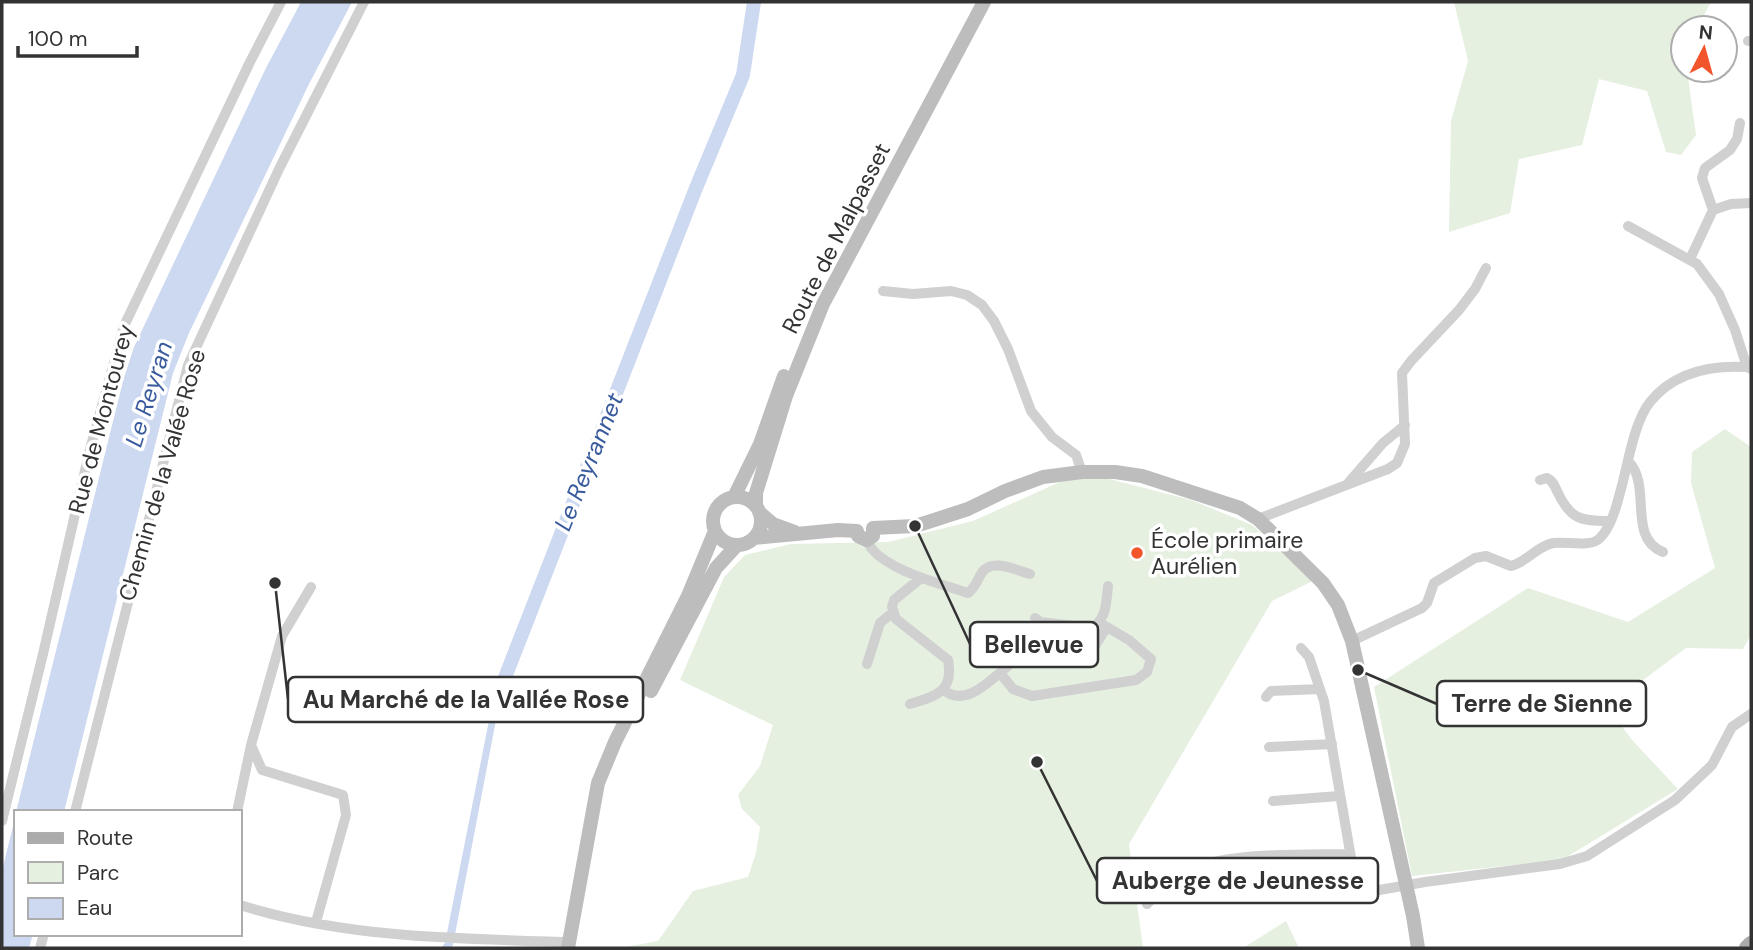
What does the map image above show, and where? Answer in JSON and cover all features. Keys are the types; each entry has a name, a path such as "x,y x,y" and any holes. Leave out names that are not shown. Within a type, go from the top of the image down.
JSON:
{"main road":[{"name":"Route de Malpasset","path":"734,497 760,444 777,394 815,303 976,2"},
{"name":"Route de Malpasset","path":"758,509 756,493 786,397 823,304 984,2"},
{"path":"715,531 727,543 737,545 754,538 800,533 838,530 866,533 915,526 968,509 1043,477 1082,472 1142,475 1240,508 1258,519 1323,583 1338,605 1352,641 1418,948"},
{"path":"572,946 598,783 615,742 688,596 715,531 715,511 726,499 742,497 773,523 800,533"},
{"path":"754,538 761,522 758,509"},
{"path":"572,946 599,811 622,743 690,621 716,568 737,545"}],"street":[{"name":"Rue de Montourey","path":"2,821 89,453 124,326 281,2"},
{"name":"Chemin de la Valée Rose","path":"76,810 188,365 280,167 364,2"},
{"path":"1690,259 1713,210 1702,178 1705,168 1730,150 1737,139 1740,123"},
{"path":"1713,210 1731,204 1751,203"},
{"path":"1352,641 1422,608 1427,603 1434,583 1475,558 1486,556 1511,566 1517,565 1549,544 1597,541 1603,536 1616,505 1643,416 1650,402 1671,383 1697,370 1712,367 1749,368 1718,294 1697,264 1628,226"},
{"path":"1258,519 1388,469 1397,463 1405,444 1402,373 1459,310 1475,289 1486,268"},
{"path":"883,291 913,294 951,291 967,295 982,305 994,321 1007,349 1031,411 1052,437 1076,455 1082,472"},
{"path":"1348,484 1383,443 1405,425"},
{"path":"1629,462 1637,474 1648,543 1663,552"},
{"path":"1540,480 1547,478 1552,481 1563,505 1574,516 1586,521 1609,522"},
{"path":"866,533 869,547 878,556 921,578 968,593 973,589 983,569 988,566 1001,566 1030,574"},
{"path":"867,664 880,623 892,612 894,600 921,578"},
{"path":"1082,654 1093,649 1103,625 1108,586"},
{"path":"237,810 251,745 282,636 311,587"},
{"path":"892,612 896,619 948,660 949,675 944,690 937,696 910,704"},
{"path":"1000,673 1013,689 1032,696 1136,680 1147,672 1151,659 1129,640 1103,625 1090,628 1040,622 1035,618"},
{"path":"1301,648 1309,657 1320,689 1356,885 1368,892 1560,864 1587,856 1675,800 1712,765 1732,727 1751,714"},
{"path":"944,690 948,694 964,695 986,685 1034,650"},
{"path":"1266,697 1271,691 1320,689"},
{"path":"1269,747 1332,744"},
{"path":"251,745 262,769 342,796 346,815 316,922"},
{"path":"1273,801 1339,796"},
{"path":"1147,904 1173,879 1194,868 1251,858 1349,853"},
{"path":"242,905 316,922 440,937 572,946"}],"green space":[{"path":"1454,2 1711,2 1705,14 1669,14 1669,84 1689,84 1696,135 1681,155 1666,152 1647,91 1599,79 1582,145 1519,159 1510,213 1449,232 1451,121 1468,61"},
{"path":"1725,429 1751,447 1751,635 1743,649 1686,648 1607,707 1633,741 1678,789 1562,860 1412,876 1374,687 1528,588 1628,622 1715,568 1691,483 1692,452"},
{"path":"1082,472 1191,500 1252,525 1315,580 1272,601 1129,844 1143,948 620,948 658,941 693,891 748,877 756,853 760,827 742,809 738,795 760,766 773,725 680,680 724,577 745,555 791,544 888,542 973,521"},
{"path":"1286,921 1299,948 1243,948"}],"water":[{"name":"Le Reyran","path":"301,2 352,2 309,84 189,333 173,373 64,810 16,810 123,381 134,347 266,68"},
{"path":"501,681 506,682 502,688 453,945 451,948 441,948 445,943 495,690"},
{"path":"14,822 14,936 32,936 29,948 2,948 2,871"}],"waterway":[{"name":"Le Reyrannet","path":"497,698 696,188 743,75 754,2"}],"place":[{"name":"Bellevue","path":"915,526"},
{"name":"École primaire Aurélien","path":"1137,553"},
{"name":"Au Marché de la Vallée Rose","path":"275,583"},
{"name":"Terre de Sienne","path":"1358,670"},
{"name":"Auberge de Jeunesse","path":"1037,762"}]}
